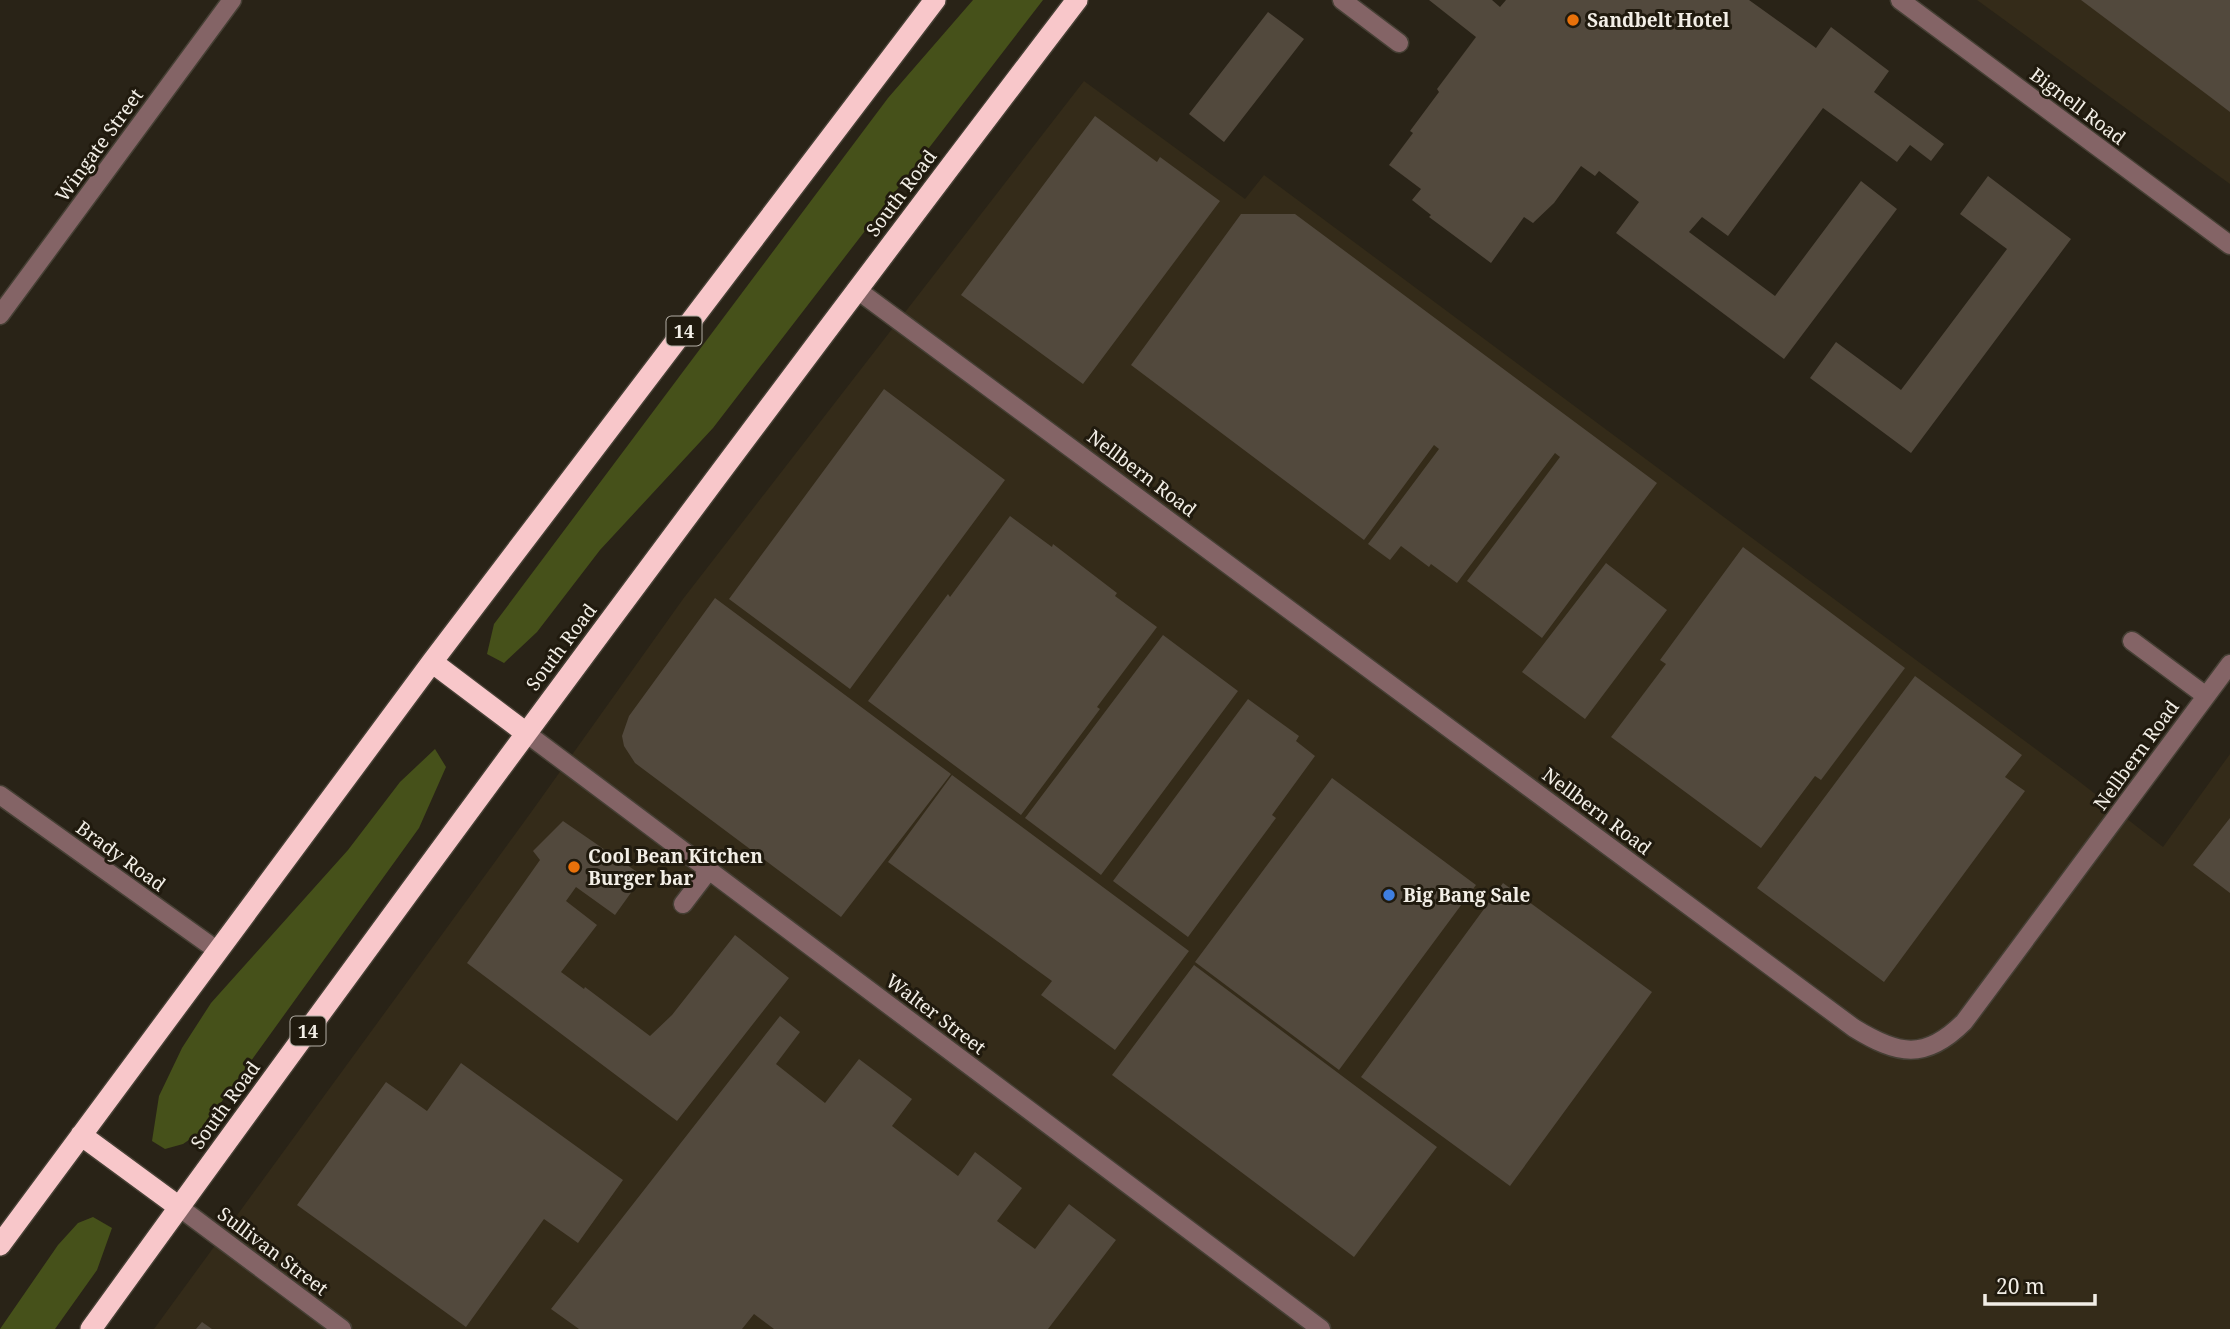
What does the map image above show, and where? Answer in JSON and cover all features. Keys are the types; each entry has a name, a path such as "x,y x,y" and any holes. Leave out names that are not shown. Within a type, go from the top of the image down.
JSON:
{"highway":[{"name":"14","path":"0,1245 432,662 935,0"},
{"name":"South Road","path":"91,1329 526,733 856,289 1077,0"},
{"path":"432,662 526,733"},
{"path":"81,1135 179,1207"}],"street":[{"name":"Wingate Street","path":"0,316 233,0"},
{"path":"1342,0 1399,43"},
{"name":"Bignell Road","path":"1900,0 2230,245"},
{"name":"Nellbern Road","path":"856,289 1854,1028 1879,1043 1897,1049 1935,1046 1949,1038 1964,1022 2230,664"},
{"path":"2132,641 2206,696"},
{"name":"Walter Street","path":"526,733 1321,1329"},
{"name":"Brady Road","path":"0,794 218,951"},
{"path":"683,904 709,870"},
{"name":"Sullivan Street","path":"179,1207 342,1329"}],"shaded area":[{"path":"1977,0 2230,0 2230,184"},
{"path":"1084,81 1245,199 1264,175 2076,779 2163,847 2230,754 2230,1329 154,1329 532,811 683,599"}],"green space":[{"path":"973,0 1043,0 713,428 600,550 537,632 504,663 487,654 494,624 888,98"},
{"path":"435,749 446,767 419,828 199,1133 183,1144 165,1149 152,1141 159,1096 182,1048 211,1003 348,850 400,782"},
{"path":"93,1217 112,1228 97,1270 55,1329 0,1329 58,1245 78,1223"}],"building":[{"path":"1429,0 1492,0 1500,7 1506,0 1749,0 1816,48 1831,27 1889,71 1874,92 1944,144 1931,161 1910,145 1897,162 1823,108 1728,236 1702,217 1689,232 1775,296 1861,181 1897,209 1784,359 1616,233 1639,202 1599,171 1595,176 1581,166 1554,203 1533,223 1524,217 1491,263 1429,217 1431,215 1412,200 1421,189 1389,165 1439,92 1437,89 1476,37"},
{"path":"2081,0 2230,0 2230,112 2209,96"},
{"path":"1268,12 1304,39 1224,142 1189,114"},
{"path":"1095,116 1157,162 1160,157 1220,201 1083,384 961,295"},
{"path":"1988,176 2071,239 1911,453 1810,378 1836,342 1901,390 2007,249 1960,214"},
{"path":"1241,214 1295,214 1657,483 1542,638 1467,581 1560,457 1555,453 1457,583 1401,546 1390,560 1368,544 1439,449 1434,445 1364,540 1131,365"},
{"path":"884,389 1005,480 850,689 729,599"},
{"path":"1010,516 1052,547 1053,544 1157,627 1021,815 868,701"},
{"path":"1743,547 1905,668 1821,780 1815,776 1761,848 1611,737 1666,664 1660,660"},
{"path":"1606,563 1667,610 1585,719 1522,672"},
{"path":"715,598 951,774 841,917 635,763 624,746 622,736 629,716"},
{"path":"1163,635 1238,691 1101,875 1025,818"},
{"path":"1915,676 2022,755 2005,777 2025,791 1884,982 1757,888"},
{"path":"1248,699 1299,736 1296,741 1315,756 1272,815 1276,818 1188,937 1113,881"},
{"path":"952,775 1189,951 1115,1050 1041,995 1052,981 888,862"},
{"path":"1332,778 1476,885 1339,1070 1195,962"},
{"path":"2230,818 2230,893 2193,865"},
{"path":"563,821 643,876 615,915 576,887 566,901 597,925 561,972 650,1036 672,1015 735,935 789,978 677,1121 467,963 540,860 533,851"},
{"path":"1503,883 1652,992 1510,1186 1361,1077"},
{"path":"1194,965 1437,1147 1354,1257 1112,1075"},
{"path":"780,1016 800,1032 776,1064 825,1103 859,1059 912,1099 892,1126 958,1176 975,1152 1022,1188 997,1221 1035,1249 1069,1204 1116,1240 1048,1329 774,1329 754,1314 742,1329 579,1329 551,1309"},
{"path":"461,1063 623,1180 578,1243 544,1219 466,1327 297,1205 386,1082 427,1111"},
{"path":"202,1322 212,1329 196,1329"}],"place":[{"name":"Sandbelt Hotel","path":"1573,20"},
{"name":"Cool Bean Kitchen Burger bar","path":"574,867"},
{"name":"Big Bang Sale","path":"1389,895"}]}
